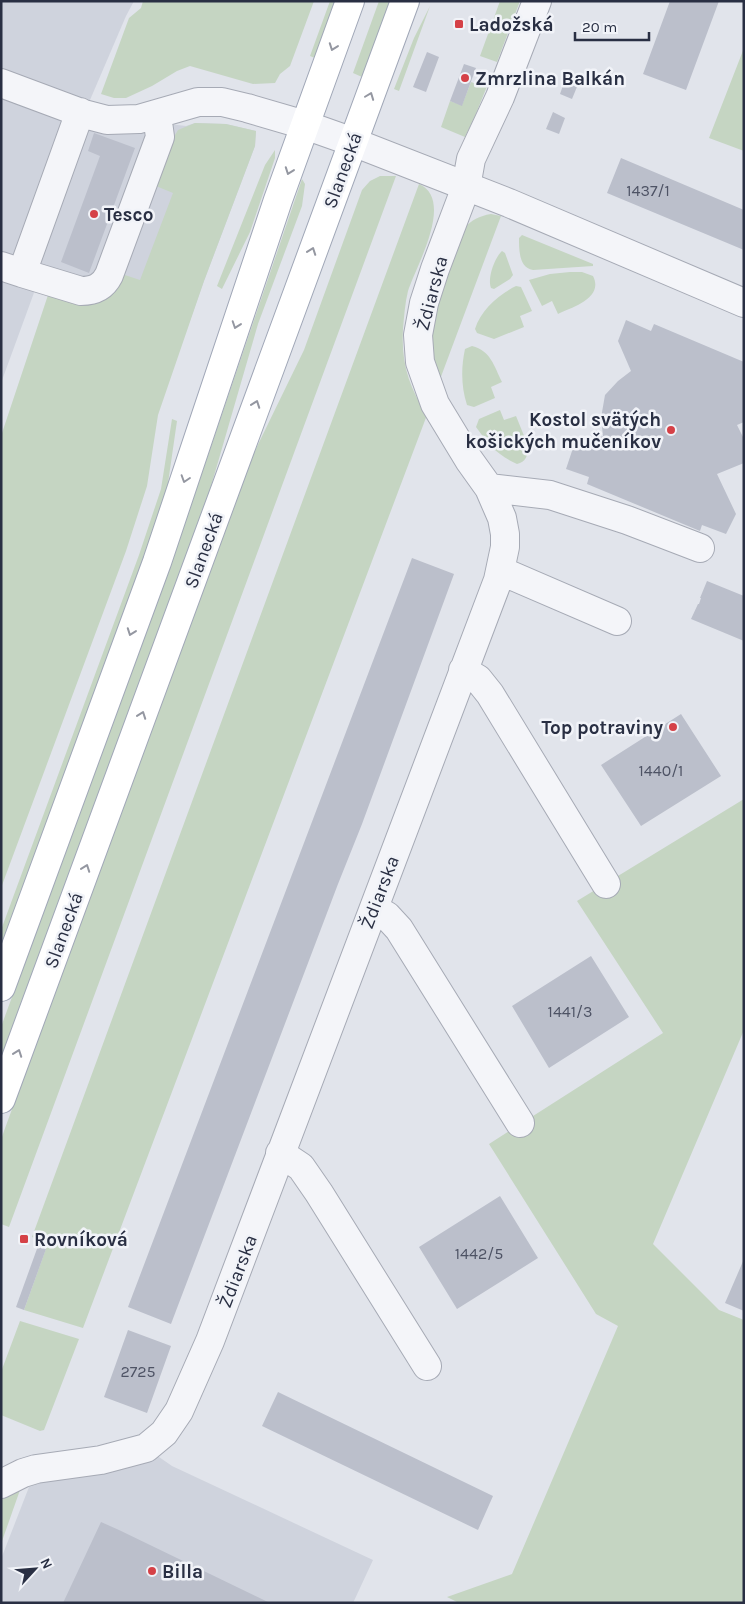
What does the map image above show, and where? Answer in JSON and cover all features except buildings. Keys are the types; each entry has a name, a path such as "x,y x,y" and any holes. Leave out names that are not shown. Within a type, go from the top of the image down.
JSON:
{"main road":[{"name":"Slanecká","path":"1,987 157,562 305,125 350,1"},
{"name":"Slanecká","path":"1,1099 404,1"}],"street":[{"name":"Ždiarska","path":"1,1484 36,1469 101,1460 130,1454 146,1448 164,1433 179,1411 210,1341 501,571 505,534 502,518 489,488 469,460 435,404 420,362 418,335 424,303 466,187 473,153 500,97 537,1"},
{"path":"1,83 80,112 108,120 124,121 139,119 198,102 222,102 305,125 509,203 744,303"},
{"path":"80,112 12,269 81,291 90,291 105,283 109,275 160,137 157,114"},
{"path":"489,488 550,495 627,520 700,548"},
{"path":"501,571 617,621"},
{"path":"463,670 478,679 490,694 606,884"},
{"path":"374,908 388,916 399,929 520,1124"},
{"path":"280,1153 301,1167 319,1193 427,1366"}],"shaded area":[{"path":"1,1 134,1 84,114 186,126 195,123 226,124 256,131 255,146 182,343 35,290 1,383"},
{"path":"146,1448 172,1466 373,1560 353,1603 1,1603 1,1559 36,1469"}],"green space":[{"path":"143,1 314,1 290,66 280,74 275,83 253,84 190,66 126,98 114,98 101,94 129,18 141,8"},
{"path":"330,1 336,1 315,58 310,56"},
{"path":"379,1 390,1 362,77 353,73"},
{"path":"500,1 520,1 497,62 480,56"},
{"path":"430,6 399,91 394,89 414,38"},
{"path":"744,48 744,151 709,138"},
{"path":"489,73 492,74 465,137 441,127 450,101 462,105 471,82 484,87"},
{"path":"195,123 226,124 256,131 255,146 204,281 158,415 147,486 126,551 1,888 1,436 48,295 122,274 140,280 173,193 156,186 172,140 178,130"},
{"path":"275,150 275,158 250,232 222,289 217,286 265,165"},
{"path":"380,176 396,176 9,1227 1,1224 1,1140 4,1131 250,461 304,350 362,190 370,181"},
{"path":"302,179 305,184 302,206 258,324 207,500 1,1058 1,1027 170,567"},
{"path":"419,184 429,192 434,204 433,218 430,234 406,300 403,353 415,395 427,415 83,1328 24,1310 48,1243 32,1237"},
{"path":"491,214 501,216 439,382 431,364 431,317 464,228 476,219"},
{"path":"522,235 593,264 593,266 528,269 522,262 520,253 519,238"},
{"path":"502,251 505,253 513,275 494,289 491,288 490,284 491,273 494,263"},
{"path":"582,272 593,276 595,284 591,296 579,305 558,314 552,301 542,306 529,280 550,274"},
{"path":"516,286 521,287 532,311 520,316 524,327 494,339 477,333 475,329 486,309 503,294"},
{"path":"472,346 484,351 488,355 502,382 491,387 495,398 474,407 467,405 462,377 465,349"},
{"path":"500,410 504,420 516,416 529,448 526,458 520,463 517,464 510,461 498,453 476,427 479,419"},
{"path":"172,419 177,421 167,490 1,945 1,930 139,555 161,489"},
{"path":"744,799 744,1030 653,1244 719,1310 744,1320 744,1603 459,1603 447,1597 512,1574 618,1326 596,1314 489,1144 663,1033 577,901"},
{"path":"20,1321 79,1339 44,1430 40,1431 1,1415 1,1372"},
{"path":"20,1490 1,1544 1,1500"}],"place":[{"name":"Ladožská","path":"459,24"},
{"name":"Zmrzlina Balkán","path":"465,78"},
{"name":"Tesco","path":"94,214"},
{"name":"Kostol svätých košických mučeníkov","path":"671,430"},
{"name":"Top potraviny","path":"673,727"},
{"name":"Rovníková","path":"24,1239"},
{"name":"Billa","path":"152,1571"}]}
